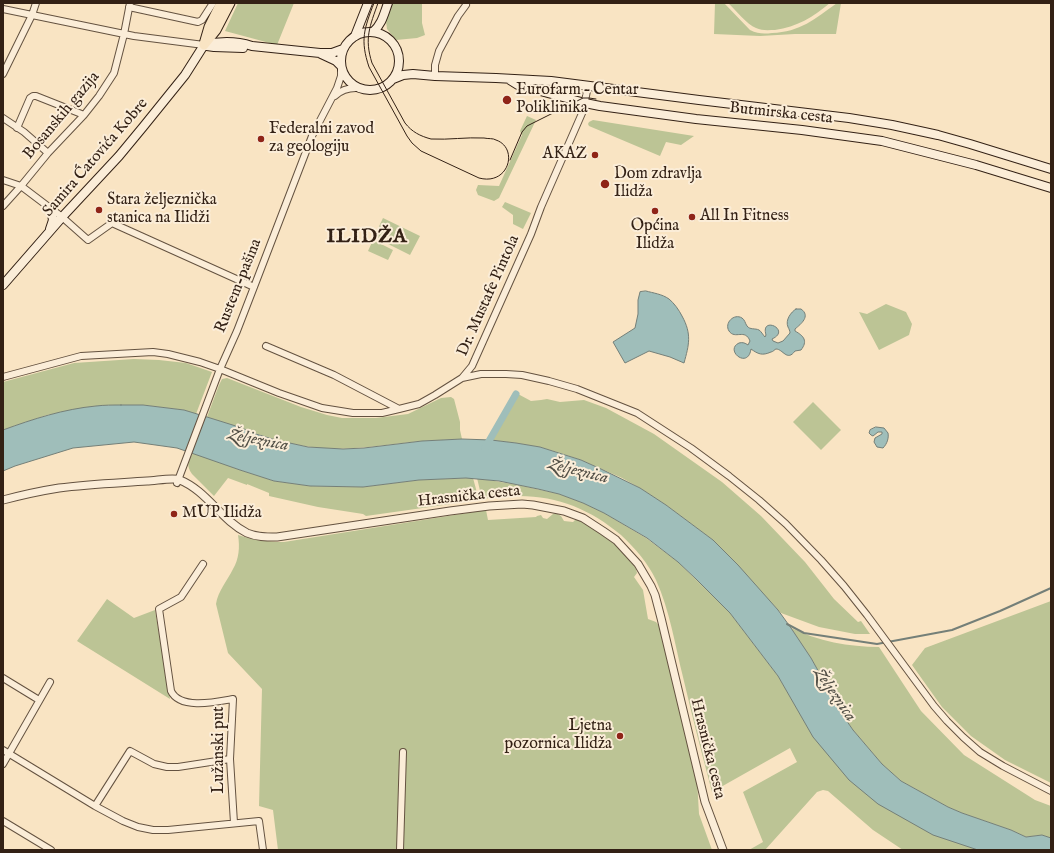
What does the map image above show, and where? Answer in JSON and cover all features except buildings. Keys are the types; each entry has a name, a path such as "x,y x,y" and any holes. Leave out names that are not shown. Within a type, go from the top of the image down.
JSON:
{"main road":[{"path":"204,45 207,32 221,3"},
{"path":"204,45 212,36 230,3"},
{"path":"355,36 368,3"},
{"path":"373,32 378,28 388,3"},
{"path":"382,20 387,38"},
{"path":"218,26 220,33 228,42"},
{"path":"399,57 399,65 393,79 385,87 375,90 368,91 356,88 344,76 341,67 341,54 346,44 355,36 364,32 373,32 380,34 393,43 404,66 413,74"},
{"path":"204,45 216,42 228,42 320,53 332,53 343,49"},
{"path":"204,45 241,49 252,46"},
{"name":"Samira Ćatovića Kobre","path":"3,285 62,217 119,156 185,75 204,45"},
{"path":"320,53 336,61 341,67"},
{"name":"Butmirska cesta","path":"393,79 403,75 413,74 551,81 691,100 849,118 938,135 1051,169"},
{"name":"Butmirska cesta","path":"507,78 518,85 584,103 689,118 802,130 882,141 976,165 1051,188"},
{"path":"48,233 52,226 53,220 51,209"}],"street":[{"path":"3,74 32,15 36,3"},
{"path":"130,5 198,22 206,16 213,3"},
{"name":"Bosanskih gazija","path":"3,206 48,153 84,115 114,73 130,5"},
{"path":"435,76 435,66 439,51 466,5"},
{"path":"3,9 124,34 204,45"},
{"name":"Rustem-pašina","path":"178,481 219,372 237,331 312,136 337,88 341,76 341,67"},
{"name":"Dr. Mustafe Pintola","path":"3,377 81,356 153,352 200,362 219,372 322,408 353,413 382,413 419,404 462,378 472,366 531,234 541,207 583,111 588,86"},
{"name":"Rustem-pašina","path":"329,101 340,91 349,88 356,88"},
{"path":"17,128 30,98 33,96 84,115"},
{"path":"3,118 48,153"},
{"path":"3,180 21,186 62,217 88,240 112,223 254,287"},
{"path":"266,346 334,375 399,409"},
{"path":"462,378 481,374 506,374 522,375 549,380 578,389 637,413 669,433 729,476 786,524 826,565 867,615 934,706 963,737 980,752 1002,766 1051,791"},
{"path":"3,500 36,492 88,485 165,480 178,481"},
{"name":"Hrasnička cesta","path":"178,481 195,489 229,520 247,533 260,537 276,537 488,506 522,504 564,511 583,518 603,531 616,540 638,564 655,595 705,802 723,850"},
{"name":"Lužanski put","path":"203,564 182,597 159,609 171,691 175,698 185,702 201,704 233,699 230,760 234,823"},
{"path":"3,678 39,700"},
{"path":"3,764 50,682"},
{"path":"3,750 95,806 138,827 153,830 175,830 259,821 262,850"},
{"path":"95,806 130,751 154,764 167,768 230,760"},
{"path":"400,850 403,752"},
{"path":"3,821 51,850"}],"green space":[{"path":"238,3 294,3 277,45 225,31"},
{"path":"392,3 422,3 422,23 425,35 417,38 396,40 387,29 386,21"},
{"path":"715,3 724,3 750,30 764,34 791,30 807,24 837,3 841,3 836,34 760,36 714,34"},
{"path":"728,3 830,3 811,17 798,24 783,29 761,30 745,21"},
{"path":"527,116 536,120 499,198 494,201 478,195 476,190 478,185 499,186 522,135 520,131"},
{"path":"593,120 694,136 681,145 666,142 660,156 589,126 589,122"},
{"path":"505,202 531,213 523,229 513,224 513,215 502,207"},
{"path":"383,218 420,236 410,255 374,237"},
{"path":"373,240 393,250 388,260 368,251"},
{"path":"886,304 906,312 912,324 909,335 879,350 859,312 867,314"},
{"path":"134,359 186,363 212,372 196,414 184,410 143,405 96,406 47,415 3,430 3,382 74,363"},
{"path":"227,378 301,407 342,418 376,418 408,414 441,398 451,397 454,399 460,422 462,439 423,441 345,449 319,448 276,440 207,417 222,379"},
{"path":"518,394 531,401 547,399 560,402 584,400 606,408 654,434 722,482 761,516 805,562 834,599 858,622 861,621 870,634 855,634 819,627 781,613 713,540 666,505 622,478 581,460 540,447 491,440"},
{"path":"813,402 841,430 821,450 793,422"},
{"path":"193,453 274,481 310,486 363,487 419,480 473,478 479,500 366,516 363,514 318,507 269,496 269,493 228,478 214,496 190,471 188,464"},
{"path":"477,478 559,494 604,513 646,538 678,562 730,613 778,676 813,736 978,850 903,850 873,830 828,791 823,790 817,792 765,850 749,850 763,842 743,792 797,762 790,748 712,792 669,616 656,580 645,562 636,550 621,535 585,511 558,501 530,496 482,499"},
{"path":"486,510 488,520 536,517 541,515 543,518 547,519 556,513 561,516 564,521 573,522 576,519 612,542 629,558 637,573 634,577 643,590 648,619 656,622 660,627 697,780 699,814 712,850 278,850 273,810 259,806 262,689 228,653 216,604 221,590 237,561 239,548 238,535 272,542 284,542"},
{"path":"107,599 134,618 155,610 170,699 77,641"},
{"path":"1051,601 1051,783 1005,760 971,736 942,707 912,665 925,648"},
{"path":"791,628 823,640 856,646 879,647 921,711 964,755 1035,800 1051,806 1051,838 1041,835 1026,837 1011,830 962,813 901,781 882,764 853,730 844,717 811,658"}],"water":[{"path":"646,291 669,299 673,302 682,316 687,328 689,340 684,363 649,351 625,363 613,342 635,328 640,292"},
{"path":"796,309 801,309 805,314 804,320 795,329 795,331 803,337 805,341 801,350 787,355 776,349 772,352 763,354 751,349 746,358 742,358 735,354 735,346 739,343 748,345 750,341 748,337 743,334 734,335 729,331 728,325 733,318 742,318 748,327 759,330 765,337 765,329 767,326 774,326 779,332 772,339 778,343 783,341 790,333 787,322 790,314"},
{"name":"Željeznica","path":"121,405 143,405 184,410 276,440 308,447 343,449 422,441 462,439 491,440 540,447 581,460 601,469 640,488 666,505 713,540 738,565 778,610 791,628 811,658 844,717 853,730 882,764 901,781 962,813 1011,830 1026,837 1042,835 1051,838 1051,850 978,850 933,835 878,804 849,780 813,737 778,676 730,613 696,579 678,562 647,538 604,513 559,494 499,481 466,478 419,480 363,487 310,486 274,481 177,448 134,442 73,448 3,471 3,430 37,418 72,409"},
{"path":"876,427 884,428 888,433 886,445 883,448 877,447 874,442 875,438 882,434 882,432 878,432 873,436 869,433 870,430"}],"waterway":[{"path":"485,448 516,394"},
{"path":"787,624 804,633 877,644 952,630 1000,611 1051,588"}],"tram line":[{"path":"374,3 364,35 366,58 369,67 407,136 421,151 479,178 489,179 498,177 504,172 509,158 507,150 503,144 492,139 431,139 416,133 405,123 372,63 368,46 369,32 378,3"},
{"path":"510,160 522,132 527,126 583,98 596,99"}],"place":[{"name":"Eurofarm – Centar Poliklinika","path":"507,100"},
{"name":"Federalni zavod za geologiju","path":"261,139"},
{"name":"AKAZ","path":"595,155"},
{"name":"Dom zdravlja Ilidža","path":"605,184"},
{"name":"Stara željeznička stanica na Ilidži","path":"99,210"},
{"name":"Općina Ilidža","path":"655,211"},
{"name":"All In Fitness","path":"692,217"},
{"name":"MUP Ilidža","path":"174,514"},
{"name":"Ljetna pozornica Ilidža","path":"620,736"}],"district":[{"name":"ILIDŽA","path":"367,238"}]}
